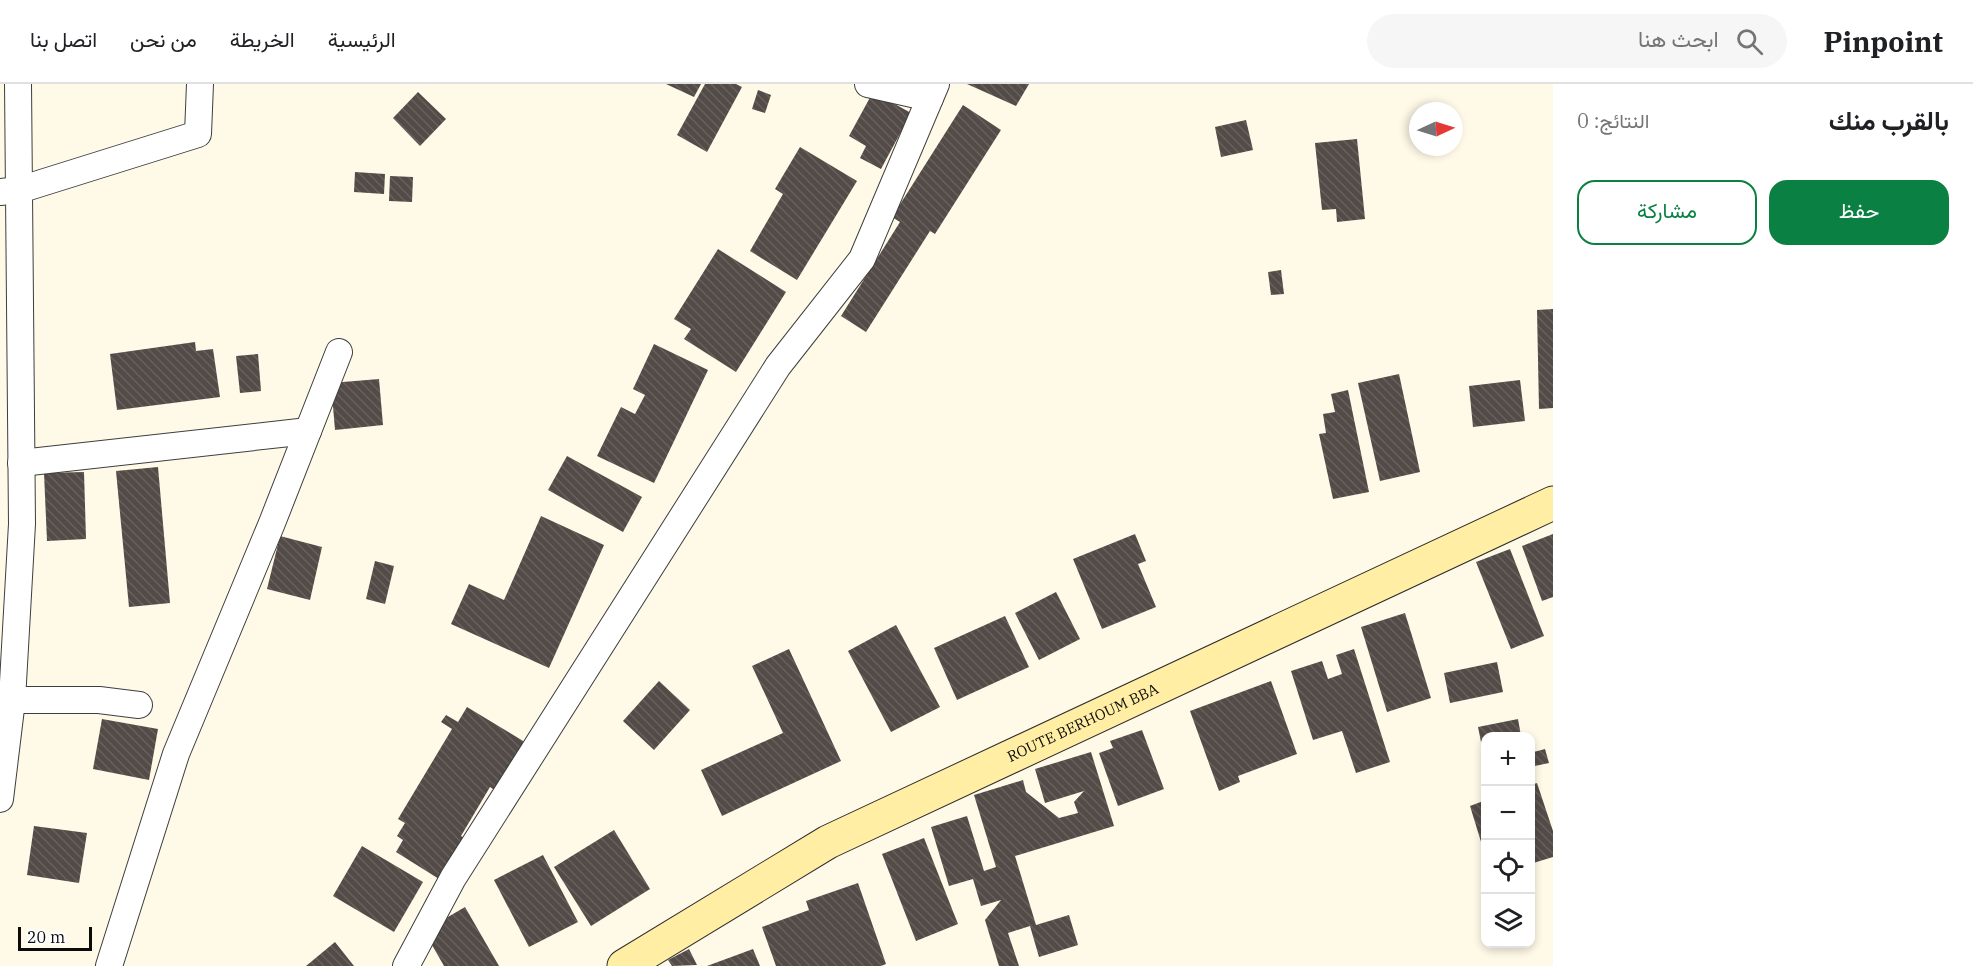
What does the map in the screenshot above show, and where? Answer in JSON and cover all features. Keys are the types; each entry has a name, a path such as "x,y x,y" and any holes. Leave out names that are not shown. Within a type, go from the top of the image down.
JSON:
{"main road":[{"name":"ROUTE BERHOUM BBA","path":"624,966 828,842 1553,502"}],"street":[{"path":"0,799 6,700 22,524 10,191 18,84"},
{"path":"10,191 198,134 200,84"},
{"path":"406,966 453,878 778,366 862,259 933,91 868,84"},
{"path":"110,966 176,754 272,523 339,352"},
{"path":"21,463 308,431"},
{"path":"6,700 99,700 139,705"}],"building":[{"path":"666,84 701,84 694,97"},
{"path":"705,84 736,84 742,87 707,152 677,135"},
{"path":"967,84 1029,84 1016,106"},
{"path":"758,90 771,95 765,113 752,109"},
{"path":"418,92 446,119 420,146 393,118"},
{"path":"873,92 911,113 881,169 860,158 866,146 849,136"},
{"path":"963,105 1001,130 935,234 930,231 866,332 841,316 900,222 892,217"},
{"path":"1246,120 1253,150 1221,157 1215,127"},
{"path":"1357,139 1365,219 1337,222 1336,209 1322,210 1315,143"},
{"path":"800,147 857,181 797,280 750,251 783,194 775,189"},
{"path":"355,172 385,174 384,194 354,192"},
{"path":"390,176 413,177 412,202 389,201"},
{"path":"718,249 786,292 736,372 684,339 691,329 674,319"},
{"path":"1281,270 1284,294 1271,295 1268,272"},
{"path":"1553,309 1553,408 1539,409 1537,310"},
{"path":"195,342 196,351 213,349 220,397 117,410 110,354"},
{"path":"654,344 708,370 654,483 597,456 621,407 635,414 645,395 633,389"},
{"path":"258,354 261,391 240,393 236,356"},
{"path":"1399,374 1420,472 1380,481 1358,383"},
{"path":"379,379 383,425 335,430 331,383"},
{"path":"1520,380 1525,421 1473,427 1469,386"},
{"path":"1348,390 1369,492 1333,499 1319,434 1326,433 1323,414 1335,412 1331,394"},
{"path":"567,456 642,497 623,532 548,490"},
{"path":"158,467 170,603 129,607 116,471"},
{"path":"84,472 86,539 47,541 44,473"},
{"path":"541,516 604,545 549,668 451,624 469,584 504,600"},
{"path":"1135,534 1146,561 1138,564 1156,607 1102,629 1073,559"},
{"path":"1553,534 1553,597 1542,601 1522,546"},
{"path":"280,536 322,547 310,600 267,589"},
{"path":"1510,549 1544,636 1511,649 1476,562"},
{"path":"375,561 394,566 385,604 366,599"},
{"path":"1056,592 1080,639 1039,660 1015,613"},
{"path":"1405,613 1431,698 1387,712 1361,627"},
{"path":"1005,616 1029,667 957,700 934,648"},
{"path":"896,625 940,707 891,732 848,651"},
{"path":"789,649 841,761 722,816 701,770 783,733 752,666"},
{"path":"1354,649 1390,762 1356,773 1342,731 1313,740 1291,671 1322,661 1328,679 1342,674 1336,655"},
{"path":"1497,662 1503,692 1450,703 1444,673"},
{"path":"659,681 690,710 654,750 623,721"},
{"path":"1271,681 1297,754 1238,776 1240,782 1219,791 1190,711"},
{"path":"467,707 528,744 499,793 490,787 461,836 464,838 439,879 396,852 403,840 397,836 405,823 398,819 452,729 441,722 446,715 458,722"},
{"path":"102,719 158,729 149,780 93,769"},
{"path":"1518,719 1520,732 1481,732 1481,742 1478,727"},
{"path":"1142,730 1164,789 1118,806 1099,753 1113,748 1110,741"},
{"path":"1545,749 1549,763 1535,766 1535,752"},
{"path":"1091,752 1114,826 1015,856 1036,925 1069,915 1078,945 1039,957 1030,926 1008,933 1019,966 999,966 985,920 1001,900 981,906 973,879 949,886 931,827 967,816 984,871 996,867 974,795 1023,780 1026,792 1059,818 1078,813 1074,802 1084,791 1045,803 1035,769"},
{"path":"1537,783 1553,831 1553,857 1535,862 1535,786"},
{"path":"1481,802 1481,842 1470,806"},
{"path":"34,826 87,833 79,883 27,875"},
{"path":"614,830 650,889 591,926 554,867"},
{"path":"924,838 958,924 916,941 882,854"},
{"path":"362,846 423,882 394,932 333,896"},
{"path":"543,855 578,922 529,947 494,880"},
{"path":"858,883 886,964 881,966 776,966 762,927 809,910 806,901"},
{"path":"465,907 499,966 444,966 424,931"},
{"path":"335,942 354,966 306,966"},
{"path":"689,949 697,965 672,966 668,960"},
{"path":"753,949 760,966 707,966"}]}
